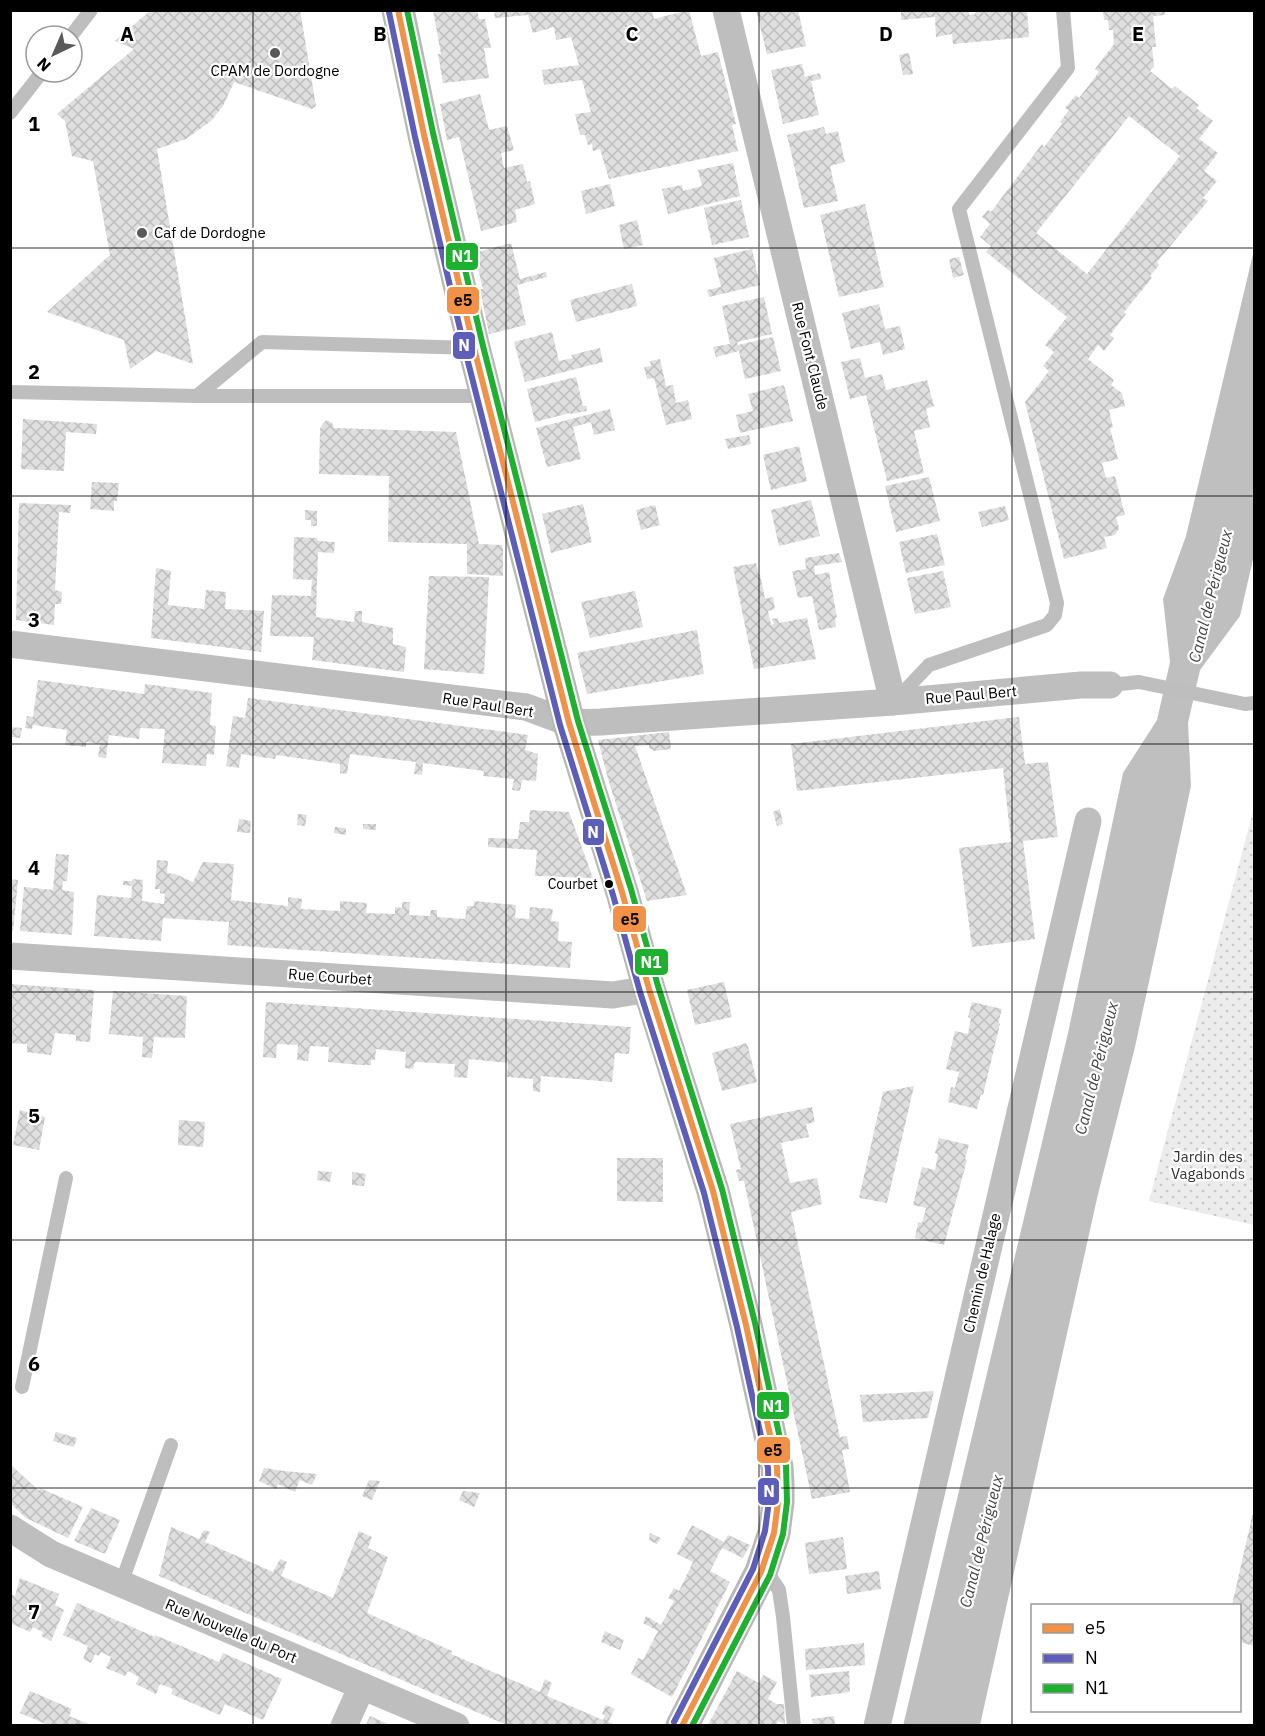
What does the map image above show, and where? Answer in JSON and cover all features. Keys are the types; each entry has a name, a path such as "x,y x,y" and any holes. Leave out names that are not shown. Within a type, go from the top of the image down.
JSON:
{"main road":[{"path":"398,10 424,135 474,348 569,723 622,892 648,989 713,1191 746,1325 777,1467 777,1517 770,1548 761,1572 682,1725"}],"street":[{"name":"Rue Font Claude","path":"726,10 893,702"},
{"name":"Rue Paul Bert","path":"10,644 525,707 569,723 1110,685"},
{"name":"Chemin de Halage","path":"877,1725 1088,821"},
{"name":"Rue Courbet","path":"10,956 614,995 648,989"},
{"name":"Rue Nouvelle du Port","path":"10,1528 51,1554 456,1725"},
{"path":"344,1725 362,1686"}],"lane":[{"path":"80,24 91,10"},
{"path":"893,702 929,665 1047,625 1055,615 1057,603 959,209 1068,68 1063,10"},
{"path":"10,112 32,84"},
{"path":"197,396 262,342 474,348"},
{"path":"10,392 197,396 486,396"},
{"path":"1110,685 1139,682 1245,704 1254,703"},
{"path":"22,1387 66,1178"},
{"path":"121,1584 171,1445"},
{"path":"761,1572 771,1578 779,1590 794,1725"}],"green space":[{"name":"Jardin des Vagabonds","path":"1254,808 1254,1225 1149,1201"}],"water":[{"name":"Canal de Périgueux","path":"1254,250 1254,555 1240,616 1200,670 1188,723 1191,786 1135,1047 1098,1194 980,1725 903,1726 1068,1033 1123,773 1157,720 1170,662 1163,599 1186,536"}],"building":[{"path":"151,10 300,10 316,106 312,109 234,82 223,106 211,121 186,139 157,149 193,364 156,351 130,369 124,340 47,312 110,255 93,161 72,156 65,121 57,114 134,49 115,41"},
{"path":"433,10 477,10 479,19 485,19 491,48 484,48 489,78 443,83 438,54 441,54"},
{"path":"497,10 652,10 654,19 689,10 701,56 718,52 736,124 732,125 738,151 609,179 600,149 593,151 592,144 588,145 585,135 580,135 575,114 591,112 582,80 544,85 542,70 579,65 571,37 556,40 554,27 533,33 528,15 495,18 494,12"},
{"path":"756,10 798,10 806,46 767,54"},
{"path":"901,10 969,10 969,15 975,14 975,10 1027,10 1029,37 953,44 952,34 936,37 935,17 901,20"},
{"path":"1103,10 1165,10 1165,15 1153,16 1156,47 1152,47 1154,67 1150,71 1172,89 1175,86 1199,105 1196,108 1213,121 1199,139 1218,153 1204,171 1217,181 1203,198 1208,201 1157,262 1159,265 1150,276 1152,278 1124,312 1126,314 1110,335 1114,338 1104,351 1098,345 1088,359 1114,380 1111,385 1122,393 1125,406 1109,410 1113,427 1110,428 1118,459 1102,463 1106,478 1115,476 1125,515 1116,517 1119,528 1115,535 1104,537 1107,548 1064,559 1025,402 1049,371 1043,366 1054,352 1045,345 1067,317 986,252 991,246 980,237 990,224 982,217 988,210 991,212 1042,144 1044,147 1062,124 1060,122 1069,110 1065,108 1076,95 1079,98 1099,72 1095,69 1114,44 1113,30 1109,30 1108,20 1104,20","holes":["1129,116 1180,156 1087,274 1036,233"]},
{"path":"909,53 913,74 903,75 899,55"},
{"path":"802,64 805,77 820,73 821,79 811,81 819,115 783,124 771,70"},
{"path":"480,94 489,130 507,126 514,150 501,153 504,168 523,164 527,182 530,181 535,204 515,210 517,222 481,231 459,137 447,140 440,104"},
{"path":"824,127 826,134 838,131 845,162 830,166 838,201 804,208 787,135"},
{"path":"733,163 740,196 668,214 662,189 682,185 683,191 702,186 698,170"},
{"path":"610,184 615,206 586,214 581,191"},
{"path":"741,200 749,237 712,245 704,208"},
{"path":"865,204 884,287 839,297 820,215"},
{"path":"637,220 643,245 624,249 619,225"},
{"path":"511,243 520,279 546,272 547,277 517,285 526,325 489,334 480,289 483,289 474,253"},
{"path":"752,249 760,285 709,297 707,290 721,287 714,258"},
{"path":"959,257 964,275 953,278 949,259"},
{"path":"632,284 637,306 576,322 570,300"},
{"path":"764,297 772,334 737,342 738,345 773,337 781,371 745,379 739,351 716,357 713,347 730,344 722,306"},
{"path":"879,304 885,329 900,326 905,349 883,355 880,342 851,349 842,313"},
{"path":"552,332 559,361 573,358 571,355 600,348 603,362 525,382 514,342"},
{"path":"860,358 865,378 882,374 886,390 927,380 934,406 926,409 930,427 914,431 924,473 887,481 866,395 850,399 841,362"},
{"path":"660,359 666,386 673,385 676,403 688,400 692,419 666,425 654,378 647,379 644,367 651,366 650,361"},
{"path":"576,377 583,406 586,406 587,411 535,422 527,389"},
{"path":"784,385 793,421 740,433 736,415 753,411 748,394"},
{"path":"610,409 615,430 594,435 591,422 573,427 581,459 547,467 536,428"},
{"path":"23,419 97,424 96,434 66,432 64,471 21,469"},
{"path":"327,420 334,428 456,432 479,544 502,545 503,576 467,574 467,544 388,542 389,476 319,474 320,429"},
{"path":"749,435 751,444 728,449 725,439"},
{"path":"799,446 807,481 771,490 763,455"},
{"path":"929,477 940,521 896,532 885,486"},
{"path":"92,482 119,483 114,511 90,509"},
{"path":"811,500 820,536 779,546 771,510"},
{"path":"19,503 71,505 70,513 59,512 55,590 62,592 61,604 55,604 54,625 16,620"},
{"path":"583,504 592,542 551,553 542,514"},
{"path":"655,505 660,525 641,530 636,510"},
{"path":"1005,506 1009,520 982,527 978,512"},
{"path":"305,510 317,511 317,526 311,526 311,520 305,520"},
{"path":"937,534 945,565 906,573 899,542"},
{"path":"294,537 335,542 334,553 318,552 316,617 354,622 355,611 362,611 362,622 393,628 393,644 406,647 404,672 312,660 314,637 270,636 272,595 311,596 312,580 293,579"},
{"path":"839,553 842,562 814,566 815,575 829,572 837,618 835,618 836,627 819,630 812,596 798,598 792,571 806,569 805,558"},
{"path":"756,563 765,599 773,597 775,609 768,611 771,625 774,624 772,619 778,618 779,623 807,618 816,659 754,669 733,567"},
{"path":"156,568 171,571 168,605 204,609 206,590 226,592 225,609 264,611 261,652 151,638"},
{"path":"943,571 951,607 915,614 907,578"},
{"path":"429,576 489,577 484,674 424,669"},
{"path":"635,591 643,627 590,638 581,602"},
{"path":"697,630 704,674 587,694 577,653"},
{"path":"38,680 144,694 145,684 212,693 210,725 216,726 214,755 207,754 206,766 162,763 165,729 140,728 139,739 109,735 106,758 98,757 100,744 86,742 86,747 65,745 67,730 33,725 32,729 25,728 27,716 33,717"},
{"path":"248,698 528,735 525,750 538,754 536,781 522,780 520,791 512,790 514,779 483,776 484,771 423,763 422,775 414,774 416,762 350,754 347,774 340,773 340,764 276,755 275,759 241,754 239,768 226,766 233,716 245,718"},
{"path":"1019,717 1025,764 1048,762 1058,837 1023,841 1035,939 972,947 959,848 1011,842 1003,768 797,791 791,744"},
{"path":"10,727 22,728 20,738 10,737"},
{"path":"669,732 671,749 655,751 649,748 649,745 635,746 687,895 647,901 598,740"},
{"path":"780,809 783,824 777,826 773,812"},
{"path":"530,810 569,812 593,878 535,876 537,850 488,847 488,838 518,839 520,822 529,822"},
{"path":"298,814 307,815 305,826 297,825"},
{"path":"239,819 251,821 250,833 237,832"},
{"path":"363,824 376,824 376,830 363,829"},
{"path":"335,827 346,828 346,835 334,833"},
{"path":"56,854 69,855 67,881 63,881 62,890 74,892 72,935 20,931 24,887 53,890"},
{"path":"157,860 168,861 167,873 193,882 203,862 234,864 231,900 288,906 288,897 302,899 301,909 340,911 340,901 367,903 366,913 395,914 395,907 402,908 402,902 410,902 409,915 430,916 431,910 437,910 437,917 465,919 467,906 474,906 474,901 516,905 515,918 529,919 530,907 553,909 551,921 559,922 558,941 572,942 570,968 227,945 229,922 163,918 161,941 94,936 97,895 131,898 132,886 123,885 123,881 143,880 142,901 164,904 165,894 160,893 160,889 155,889"},
{"path":"10,879 18,880 13,931 10,931"},
{"path":"724,982 732,1017 695,1025 687,990"},
{"path":"10,984 94,990 90,1042 76,1041 76,1035 55,1033 51,1055 27,1052 27,1044 10,1043"},
{"path":"113,991 187,996 185,1038 154,1037 152,1058 142,1057 143,1037 109,1034"},
{"path":"266,1002 631,1027 629,1054 615,1053 612,1082 541,1076 540,1092 533,1091 533,1079 507,1077 508,1063 469,1059 467,1078 454,1077 455,1064 415,1062 413,1069 405,1068 406,1052 376,1049 375,1060 371,1060 371,1065 361,1065 328,1062 329,1047 310,1046 308,1061 297,1060 298,1045 277,1044 276,1058 263,1057"},
{"path":"972,1002 1002,1009 983,1095 981,1094 977,1109 948,1102 951,1087 955,1088 959,1072 946,1069 955,1031 968,1034 971,1018 968,1017"},
{"path":"747,1043 757,1082 722,1091 712,1053"},
{"path":"914,1086 887,1203 859,1198 883,1092"},
{"path":"812,1107 815,1122 806,1124 809,1137 781,1143 790,1183 817,1178 822,1204 791,1212 840,1437 847,1436 849,1449 842,1450 850,1492 812,1499 744,1181 739,1181 736,1170 741,1169 730,1124"},
{"path":"20,1110 45,1117 39,1150 13,1145"},
{"path":"179,1120 205,1122 203,1147 178,1145"},
{"path":"939,1138 969,1145 944,1245 915,1238 918,1222 922,1223 926,1208 913,1205 922,1167 935,1170 938,1154 935,1153"},
{"path":"617,1158 663,1158 663,1202 617,1201"},
{"path":"318,1171 332,1172 330,1182 317,1180"},
{"path":"352,1172 366,1174 364,1186 352,1185"},
{"path":"934,1391 928,1418 863,1422 860,1395"},
{"path":"56,1432 77,1438 74,1447 53,1441"},
{"path":"10,1464 39,1491 40,1488 83,1507 68,1538 26,1518 10,1503"},
{"path":"264,1468 317,1474 312,1485 300,1480 295,1492 278,1484 276,1489 259,1481"},
{"path":"369,1480 380,1481 372,1500 362,1496"},
{"path":"463,1491 480,1493 474,1507 459,1500"},
{"path":"91,1508 120,1520 105,1554 74,1541"},
{"path":"1254,1508 1254,1646 1241,1642 1241,1604 1232,1604"},
{"path":"692,1525 724,1542 728,1535 750,1545 743,1558 722,1548 710,1571 730,1582 672,1697 631,1674 638,1658 643,1660 658,1631 643,1623 646,1616 661,1625 674,1601 668,1598 674,1588 679,1591 693,1562 677,1554"},
{"path":"171,1527 199,1539 204,1530 210,1532 205,1542 273,1572 280,1559 287,1562 281,1576 333,1598 359,1531 372,1537 368,1548 388,1557 367,1613 452,1651 451,1654 540,1692 545,1679 552,1683 547,1696 603,1720 605,1716 602,1714 606,1705 615,1709 608,1722 616,1725 507,1725 159,1576"},
{"path":"650,1533 661,1538 657,1544 649,1540"},
{"path":"843,1537 847,1569 809,1574 805,1543"},
{"path":"879,1571 881,1589 847,1594 845,1576"},
{"path":"20,1578 59,1594 55,1605 64,1610 51,1641 41,1636 43,1632 33,1627 30,1632 10,1623 10,1594 15,1596"},
{"path":"77,1603 219,1662 223,1653 282,1679 263,1720 225,1704 220,1715 171,1694 173,1689 160,1684 156,1694 136,1684 139,1677 128,1671 125,1676 106,1668 111,1657 101,1652 99,1656 95,1654 91,1663 83,1659 88,1646 63,1635"},
{"path":"605,1631 624,1640 620,1650 601,1642"},
{"path":"864,1643 865,1665 806,1670 805,1649"},
{"path":"737,1671 759,1683 763,1675 777,1682 768,1699 777,1704 784,1704 785,1724 778,1721 776,1725 708,1725"},
{"path":"849,1671 850,1692 811,1697 809,1675"},
{"path":"30,1691 72,1709 69,1716 91,1725 48,1725 20,1713"},
{"path":"370,1716 390,1725 366,1725"},
{"path":"834,1716 835,1725 813,1725 812,1719"}],"transit line":[{"name":"e5","path":"398,10 424,135 474,348 569,723 713,1191 746,1325 777,1467 778,1502 774,1533 761,1572 682,1726"},
{"name":"N1","path":"407,10 483,346 578,721 722,1189 755,1323 786,1466 787,1502 783,1534 770,1575 692,1726"},
{"name":"N","path":"389,12 415,137 465,350 560,725 613,895 640,992 704,1193 768,1468 769,1501 765,1531 753,1569 674,1722"}],"place":[{"name":"CPAM de Dordogne","path":"275,53"},
{"name":"Caf de Dordogne","path":"142,233"},
{"name":"Courbet","path":"609,884"}]}
